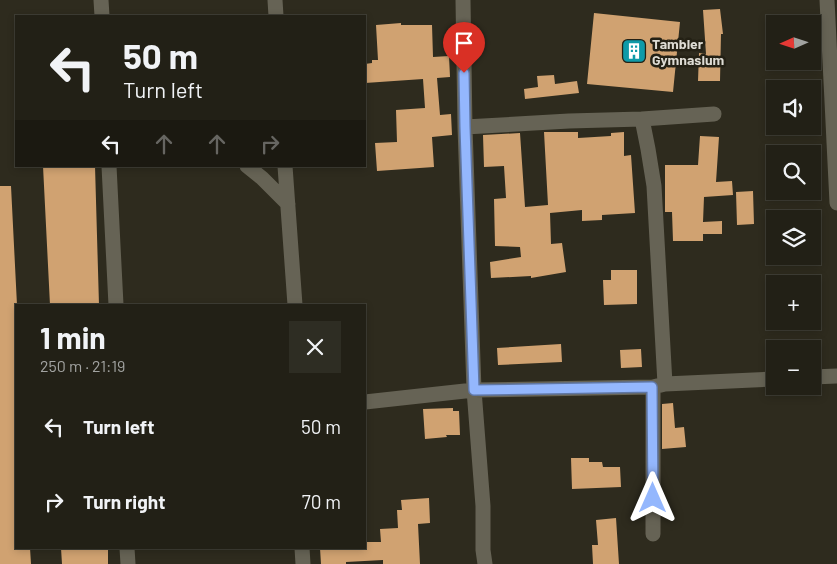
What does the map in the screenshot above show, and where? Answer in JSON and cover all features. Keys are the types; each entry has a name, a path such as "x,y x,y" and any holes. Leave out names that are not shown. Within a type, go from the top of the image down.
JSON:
{"street":[{"path":"101,0 102,15"},
{"path":"275,0 276,15"},
{"path":"463,0 465,127 474,390 483,506 483,550 485,564"},
{"path":"827,0 837,203"},
{"path":"465,127 569,121 642,120 714,114"},
{"path":"642,120 654,186 659,386 653,534"},
{"path":"109,167 116,304"},
{"path":"247,167 262,178 288,204"},
{"path":"285,167 295,304"},
{"path":"821,377 837,376"},
{"path":"366,402 474,390 659,386 766,380"},
{"path":"127,549 128,564"},
{"path":"302,549 303,564"}],"building":[{"path":"720,9 723,34 721,34 720,81 698,81 699,53 706,54 703,10"},
{"name":"Tambler Gymnasium","path":"594,13 680,22 673,92 587,84"},
{"path":"401,23 401,25 432,25 433,57 449,56 450,77 437,78 440,115 451,114 452,135 432,137 434,167 377,171 375,143 397,142 396,110 425,108 423,79 366,83 366,64 372,63 372,60 378,60 376,25"},
{"path":"554,75 555,84 577,81 579,93 525,99 524,89 538,87 537,76"},
{"path":"544,132 578,132 578,138 611,136 611,133 624,132 624,156 631,155 635,213 602,215 602,220 582,221 582,210 550,213 551,244 562,243 566,272 531,278 531,276 491,278 490,262 521,257 520,247 495,246 494,199 506,198 504,166 484,167 483,135 520,133 525,207 548,205"},
{"path":"700,136 719,137 716,182 732,181 733,195 704,197 703,222 722,221 722,234 703,234 703,241 673,241 672,212 665,212 665,165 698,165"},
{"path":"43,167 95,167 99,304 50,304"},
{"path":"0,186 11,186 17,304 15,304 15,549 30,549 31,564 0,564"},
{"path":"753,191 754,224 737,225 736,192"},
{"path":"611,270 637,270 637,304 604,305 603,280 611,280"},
{"path":"561,344 562,362 498,365 497,348"},
{"path":"641,349 642,367 621,368 620,350"},
{"path":"673,403 675,428 684,427 686,447 662,449 662,404"},
{"path":"453,408 453,411 459,411 460,435 446,435 447,437 425,439 423,409"},
{"path":"571,458 589,458 589,462 602,462 603,467 620,467 621,487 572,489"},
{"path":"429,498 430,523 418,524 420,564 383,564 383,560 346,562 346,564 321,564 320,549 366,549 367,542 381,542 380,529 398,528 397,510 402,510 401,500"},
{"path":"616,518 619,564 593,564 592,545 598,545 596,520"},
{"path":"61,549 108,549 108,564 62,564"}],"place":[{"name":"Tambler Gymnasium","path":"634,51"}],"route":[{"path":"464,73 474,390 652,387 653,498"}]}
